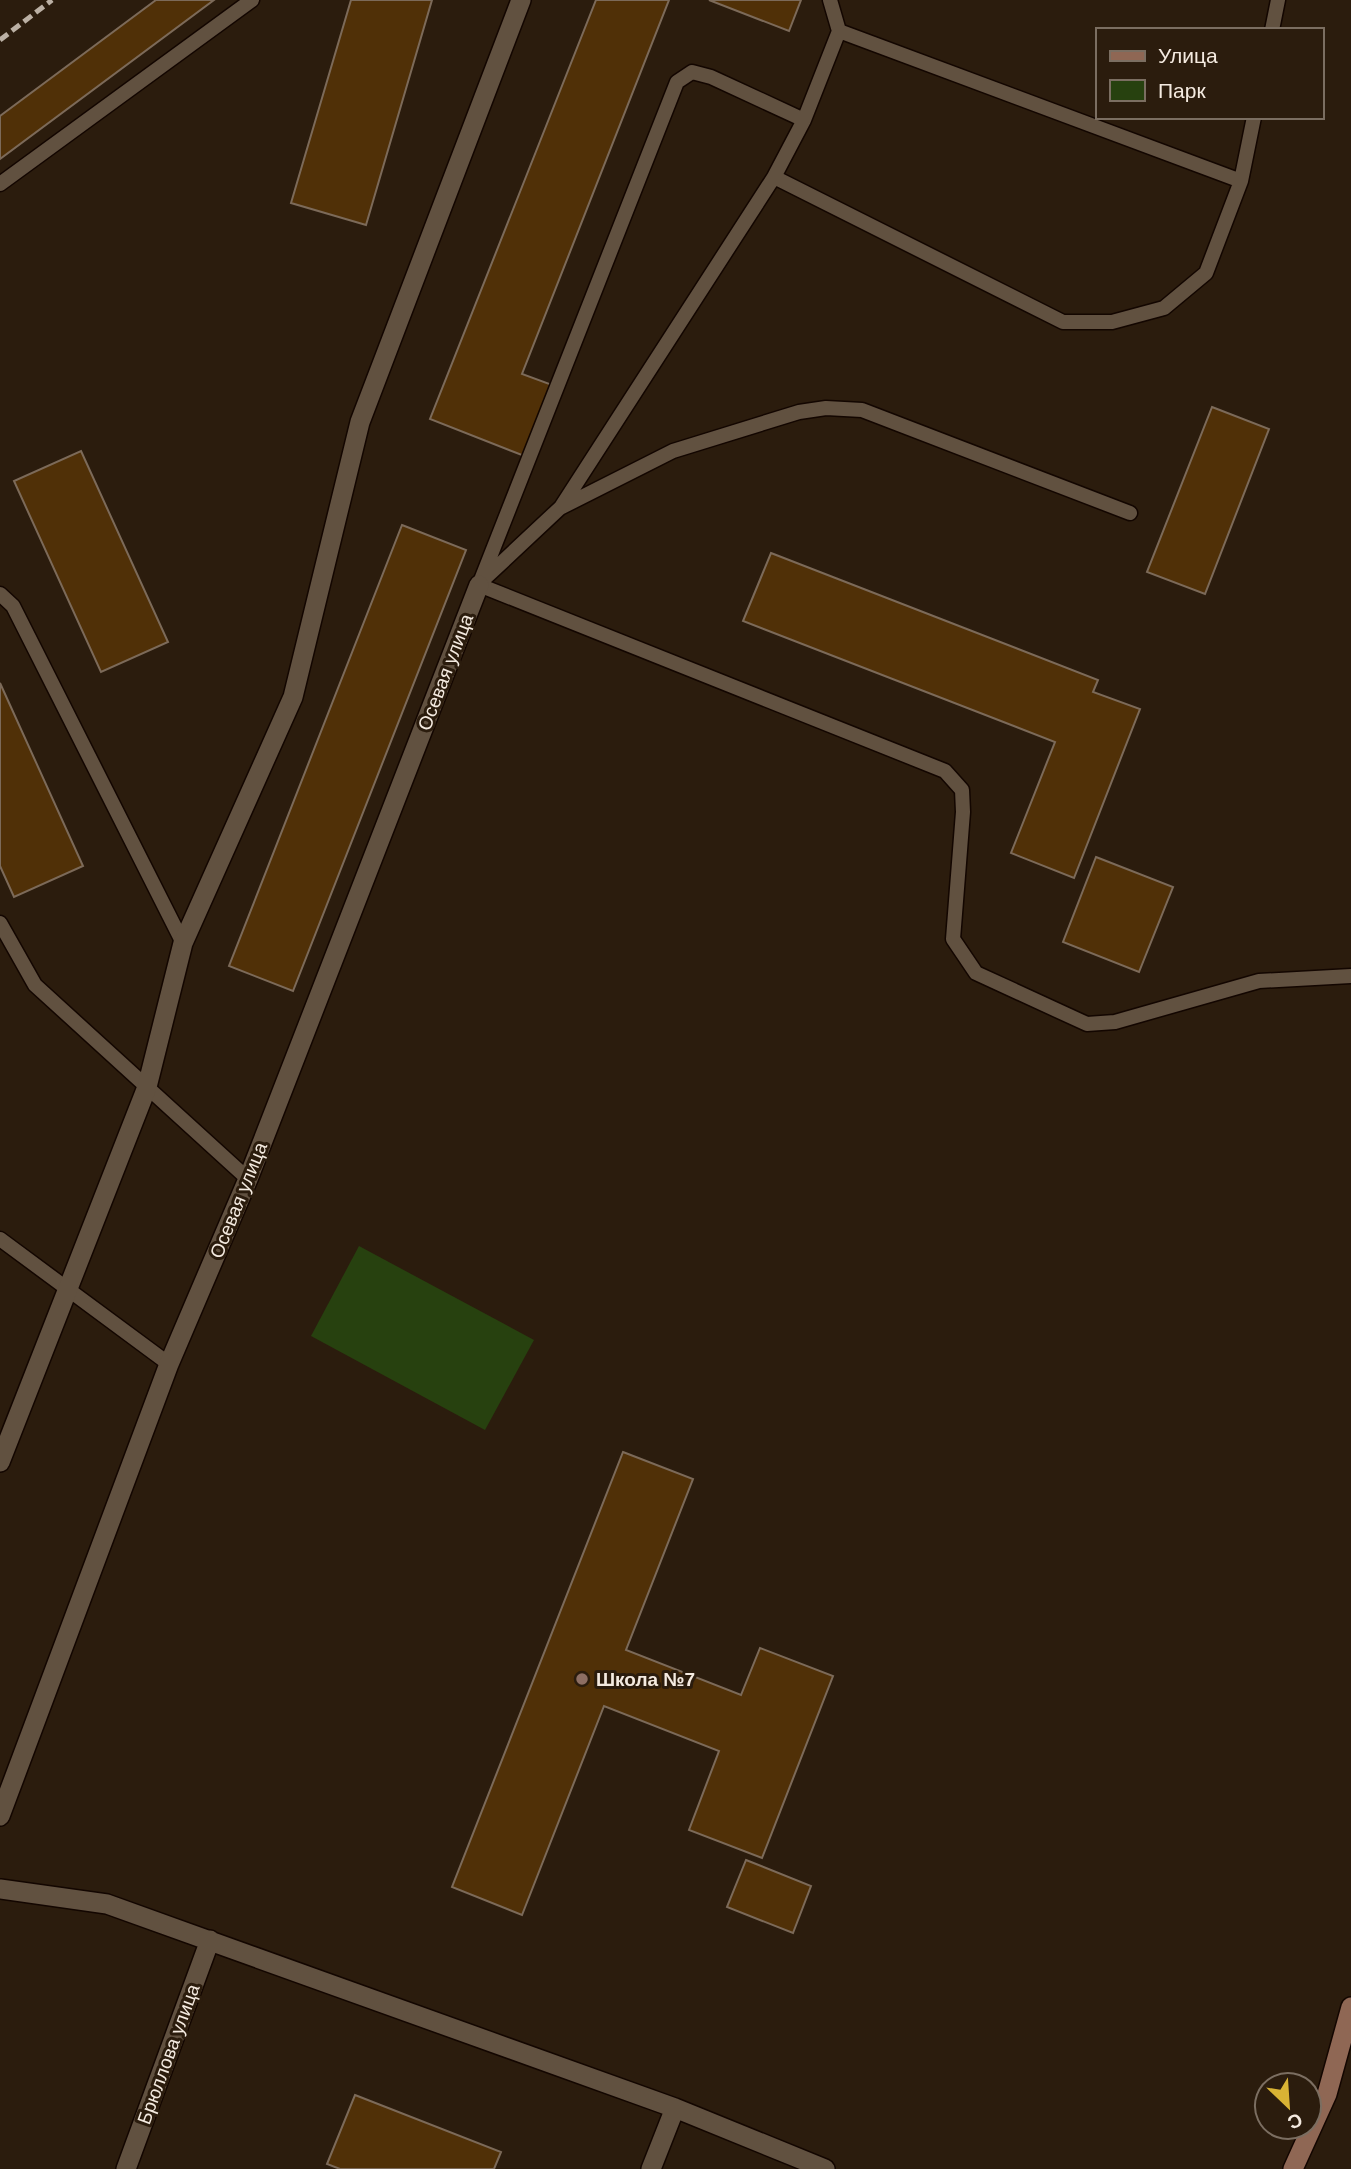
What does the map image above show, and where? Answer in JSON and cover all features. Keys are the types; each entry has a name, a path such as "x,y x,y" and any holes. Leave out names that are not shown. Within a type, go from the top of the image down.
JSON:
{"main road":[{"path":"1293,2169 1327,2094 1351,2007"}],"street":[{"path":"0,1462 147,1087 183,943 293,697 360,422 521,0"},
{"name":"Осевая улица","path":"0,1816 169,1364 248,1179 479,585"},
{"path":"0,1889 107,1904 675,2108 825,2169"},
{"name":"Брюллова улица","path":"126,2169 210,1940"},
{"path":"651,2169 675,2108"}],"lane":[{"path":"0,184 252,0"},
{"path":"479,585 560,508 774,177 804,120 839,31 830,0"},
{"path":"1272,28 1278,0"},
{"path":"839,31 1241,181"},
{"path":"479,585 677,82 692,72 711,77 804,120"},
{"path":"774,177 1063,322 1112,322 1164,308 1206,274 1241,181 1254,119"},
{"path":"560,508 673,451 799,412 826,408 862,410 1130,513"},
{"path":"479,585 945,771 962,790 963,812 953,939 963,957 976,973 1087,1024 1115,1022 1259,981 1351,976"},
{"path":"0,594 13,606 183,943"},
{"path":"0,923 35,985 248,1179"},
{"path":"0,1239 169,1364"}],"green space":[{"path":"359,1246 534,1340 485,1430 311,1336"}],"building":[{"path":"156,0 214,0 0,159 0,116"},
{"path":"351,0 432,0 366,225 291,203"},
{"path":"596,0 669,0 522,374 555,386 527,457 430,419"},
{"path":"709,0 801,0 789,31"},
{"path":"1212,407 1269,429 1205,594 1147,572"},
{"path":"81,451 168,642 101,672 14,481"},
{"path":"402,525 466,550 293,991 229,966"},
{"path":"771,553 1098,680 1093,692 1140,709 1074,878 1011,853 1055,742 743,621"},
{"path":"0,683 83,866 14,897 0,866"},
{"path":"1096,857 1173,887 1139,972 1063,942"},
{"path":"623,1452 693,1479 626,1650 741,1695 760,1648 833,1676 762,1858 689,1830 719,1751 604,1706 522,1915 452,1887"},
{"path":"746,1860 811,1886 793,1933 727,1907"},
{"path":"355,2095 501,2152 494,2169 340,2169 327,2164"}],"railway":[{"path":"0,40 52,0"}],"place":[{"name":"Школа №7","path":"582,1679"}]}
